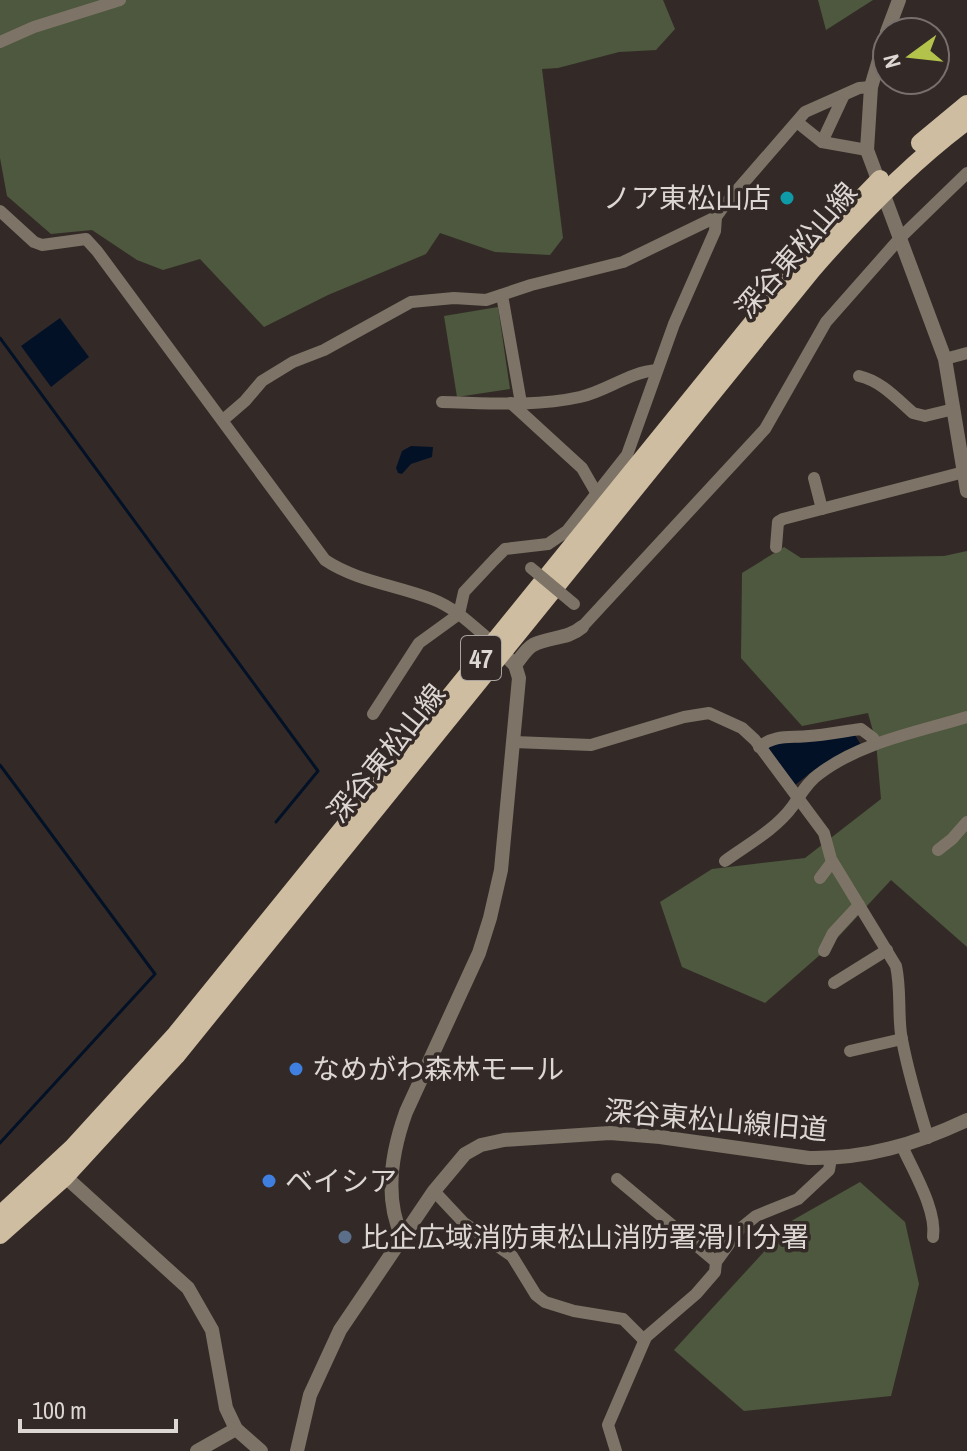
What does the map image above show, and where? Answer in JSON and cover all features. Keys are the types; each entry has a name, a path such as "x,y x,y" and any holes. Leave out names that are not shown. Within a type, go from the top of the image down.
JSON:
{"main road":[{"name":"深谷東松山線","path":"0,1235 59,1171 176,1056 812,270 882,186 967,104"},
{"name":"深谷東松山線","path":"882,186 967,121"},
{"name":"深谷東松山線","path":"0,1215 59,1171"}],"street":[{"path":"0,42 34,27 120,0"},
{"path":"223,420 262,381 282,368 324,350 411,302 454,298 486,300 623,262 716,217 805,112 859,88 871,87 867,150 945,359 967,491"},
{"path":"822,142 843,97"},
{"path":"797,122 822,142 867,150"},
{"path":"504,653 549,639 568,637 582,627 765,429 826,322 901,237 967,173"},
{"path":"0,211 34,242 42,245 86,239 325,560 340,570 434,600 459,614 504,653 519,678 501,870 490,918 479,953 398,1135 392,1188 397,1226 402,1237"},
{"path":"373,714 419,643 459,614 464,592 505,549 548,544 567,531 627,455 674,324 715,231 716,217"},
{"path":"502,295 516,403 582,468 597,494"},
{"path":"945,359 967,353"},
{"path":"442,402 558,401 587,395 637,374 657,370"},
{"path":"859,376 882,386 913,413 925,416 954,409"},
{"path":"776,547 778,522 964,472"},
{"path":"814,478 822,509"},
{"path":"531,568 574,604"},
{"path":"514,742 591,745 684,717 709,713 742,728 824,833 832,862 896,966 902,1039 928,1138"},
{"path":"725,861 764,833 792,807 817,774 876,744 967,717"},
{"path":"759,747 768,740 786,735 808,737 861,729 876,744"},
{"path":"938,850 967,822"},
{"path":"820,878 832,862"},
{"path":"824,951 833,933 859,905"},
{"path":"834,983 887,950"},
{"path":"850,1051 902,1039"},
{"name":"深谷東松山線旧道","path":"297,1451 310,1395 340,1330 434,1191 465,1154 481,1145 504,1140 610,1133 809,1158 831,1158 868,1155 902,1146 967,1120"},
{"path":"902,1146 935,1226 933,1237"},
{"path":"616,1451 608,1425 644,1340 696,1294 715,1272 716,1262 740,1229 756,1216 798,1199 829,1170 831,1158"},
{"path":"59,1171 176,1276 198,1302 212,1330 226,1408 236,1429 261,1451"},
{"path":"617,1179 716,1262"},
{"path":"434,1191 464,1223 512,1256 536,1295 545,1302 574,1311 623,1319 644,1340"},
{"path":"197,1451 236,1429"}],"green space":[{"path":"0,0 663,0 675,29 656,50 619,52 558,68 542,69 563,238 550,255 495,252 440,233 426,254 328,295 264,327 200,259 163,270 137,260 92,230 51,234 7,196 0,158"},
{"path":"818,0 873,0 826,30"},
{"path":"498,307 510,389 457,397 444,316"},
{"path":"784,547 801,558 944,556 967,551 967,947 891,880 829,947 765,1003 682,967 660,902 712,869 805,858 881,799 876,742 868,713 802,726 741,658 742,573"},
{"path":"860,1182 905,1222 919,1284 891,1396 744,1411 674,1350 793,1220"}],"water":[{"path":"60,318 89,357 51,387 21,346"},
{"path":"411,446 433,447 432,457 411,464 402,474 398,473 396,468 402,451"},
{"path":"855,735 861,745 814,770 795,785 768,747 773,744"}],"waterway":[{"path":"0,338 318,771 276,822"},
{"path":"0,765 155,974 0,1143"}],"place":[{"name":"ノア東松山店","path":"787,198"},
{"name":"なめがわ森林モール","path":"296,1069"},
{"name":"ベイシア","path":"269,1181"},
{"name":"比企広域消防東松山消防署滑川分署","path":"345,1237"}]}
